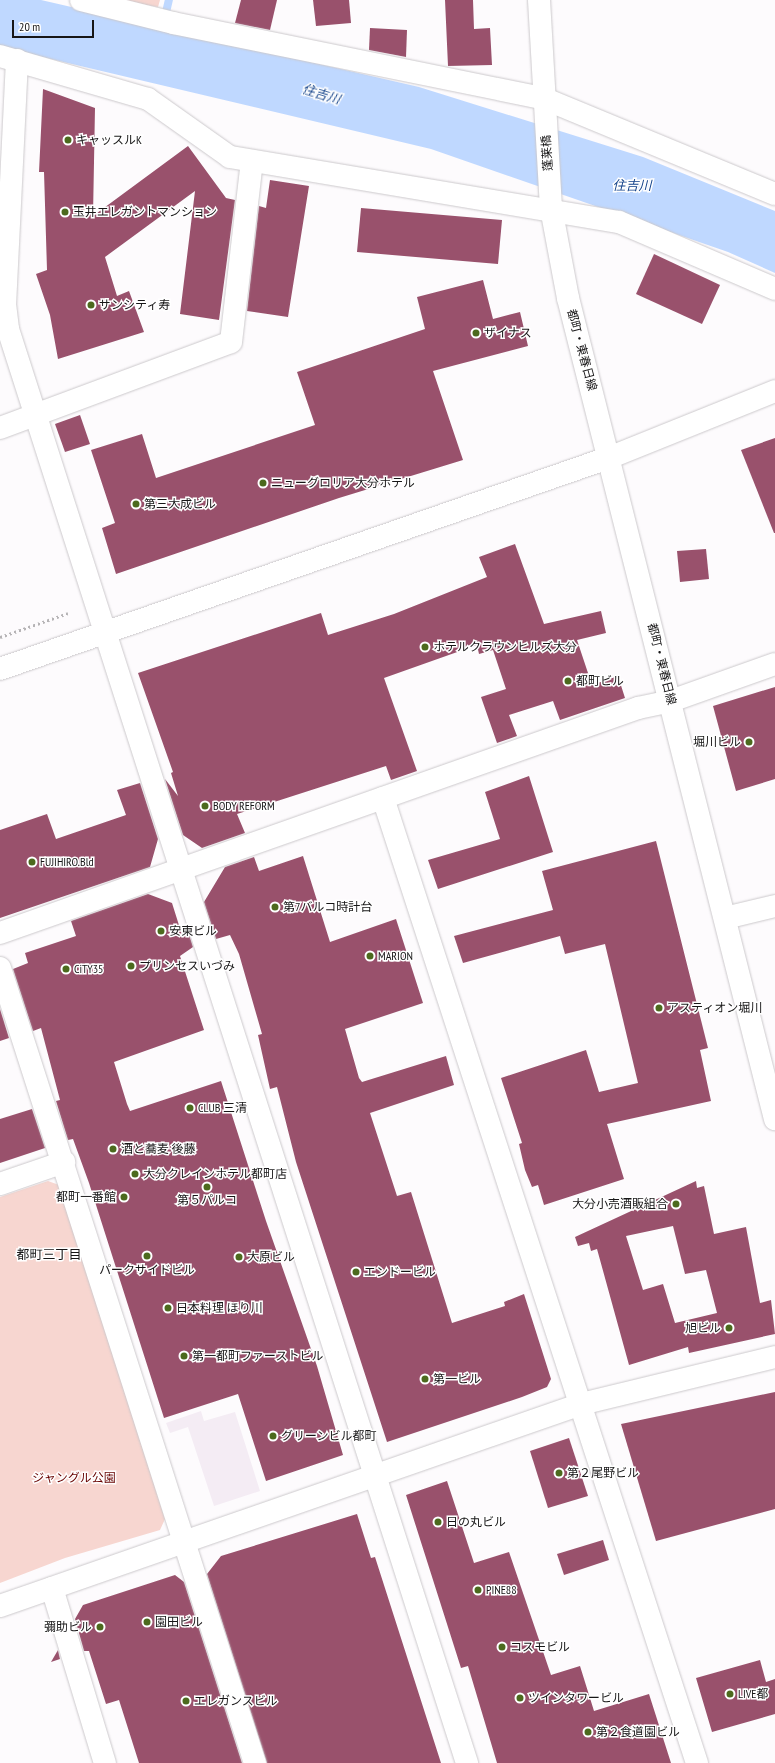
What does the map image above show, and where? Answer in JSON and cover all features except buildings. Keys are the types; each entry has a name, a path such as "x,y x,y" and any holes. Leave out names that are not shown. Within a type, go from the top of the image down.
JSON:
{"street":[{"path":"81,0 165,20 543,98 775,194"},
{"path":"539,0 543,98"},
{"path":"467,1763 106,633 34,415 4,330 9,58 148,98 212,147 230,157 551,208 619,222 775,289"},
{"name":"蓬莱橋","path":"543,98 551,208"},
{"path":"0,428 231,342 252,161"},
{"name":"都町・東春日線","path":"551,208 568,298 611,457 775,1119"},
{"path":"0,670 611,457 775,391"},
{"path":"0,933 638,708 671,702 775,664"},
{"path":"383,798 698,1763"},
{"path":"725,918 775,906"},
{"path":"0,968 64,1162 184,1542 256,1763"},
{"path":"0,1184 64,1162"},
{"path":"0,1606 581,1404 775,1357"},
{"path":"52,1588 105,1763"}],"path":[{"path":"0,637 68,613"}],"shaded area":[{"path":"201,1411 204,1421 235,1412 260,1491 214,1506 188,1427 170,1433 166,1423"}],"green space":[{"path":"118,0 160,0 158,7"},
{"name":"ジャングル公園","path":"48,1181 59,1185 165,1519 160,1530 65,1558 0,1583 0,1197"}],"water":[{"name":"住吉川","path":"0,0 41,0 419,87 643,157 775,211 775,273 728,252 431,149 0,47"}],"waterway":[{"path":"164,21 169,0"}],"place":[{"name":"キャッスルK","path":"68,140"},
{"name":"玉井エレガントマンション","path":"65,212"},
{"name":"サンシティ寿","path":"91,305"},
{"name":"ザイナス","path":"476,333"},
{"name":"ニューグロリア大分ホテル","path":"263,483"},
{"name":"第三大成ビル","path":"136,504"},
{"name":"ホテルクラウンヒルズ大分","path":"425,647"},
{"name":"都町ビル","path":"568,681"},
{"name":"堀川ビル","path":"749,742"},
{"name":"BODY REFORM","path":"205,806"},
{"name":"FUJIHIRO.Bld","path":"32,862"},
{"name":"第7バルコ時計台","path":"275,907"},
{"name":"安東ビル","path":"161,931"},
{"name":"MARION","path":"370,956"},
{"name":"プリンセスいづみ","path":"131,966"},
{"name":"CiTY35","path":"66,969"},
{"name":"アスティオン堀川","path":"659,1008"},
{"name":"CLUB 三清","path":"190,1108"},
{"name":"酒と蕎麦 後藤","path":"113,1149"},
{"name":"大分クレインホテル都町店","path":"135,1174"},
{"name":"第５パルコ","path":"207,1187"},
{"name":"都町一番館","path":"124,1197"},
{"name":"大分小売酒販組合","path":"676,1204"},
{"name":"パークサイドビル","path":"147,1256"},
{"name":"大原ビル","path":"239,1257"},
{"name":"エンドービル","path":"356,1272"},
{"name":"日本料理 ほり川","path":"168,1308"},
{"name":"旭ビル","path":"729,1328"},
{"name":"第一都町ファーストビル","path":"184,1356"},
{"name":"第一ビル","path":"425,1379"},
{"name":"グリーンビル都町","path":"273,1436"},
{"name":"第２尾野ビル","path":"559,1473"},
{"name":"日の丸ビル","path":"438,1522"},
{"name":"PINE88","path":"478,1590"},
{"name":"園田ビル","path":"147,1622"},
{"name":"彌助ビル","path":"100,1627"},
{"name":"コスモビル","path":"502,1647"},
{"name":"LIVE都","path":"730,1694"},
{"name":"ツインタワービル","path":"520,1698"},
{"name":"エレガンスビル","path":"186,1701"},
{"name":"第２食道園ビル","path":"588,1732"}],"district":[{"name":"都町三丁目","path":"49,1255"}]}
